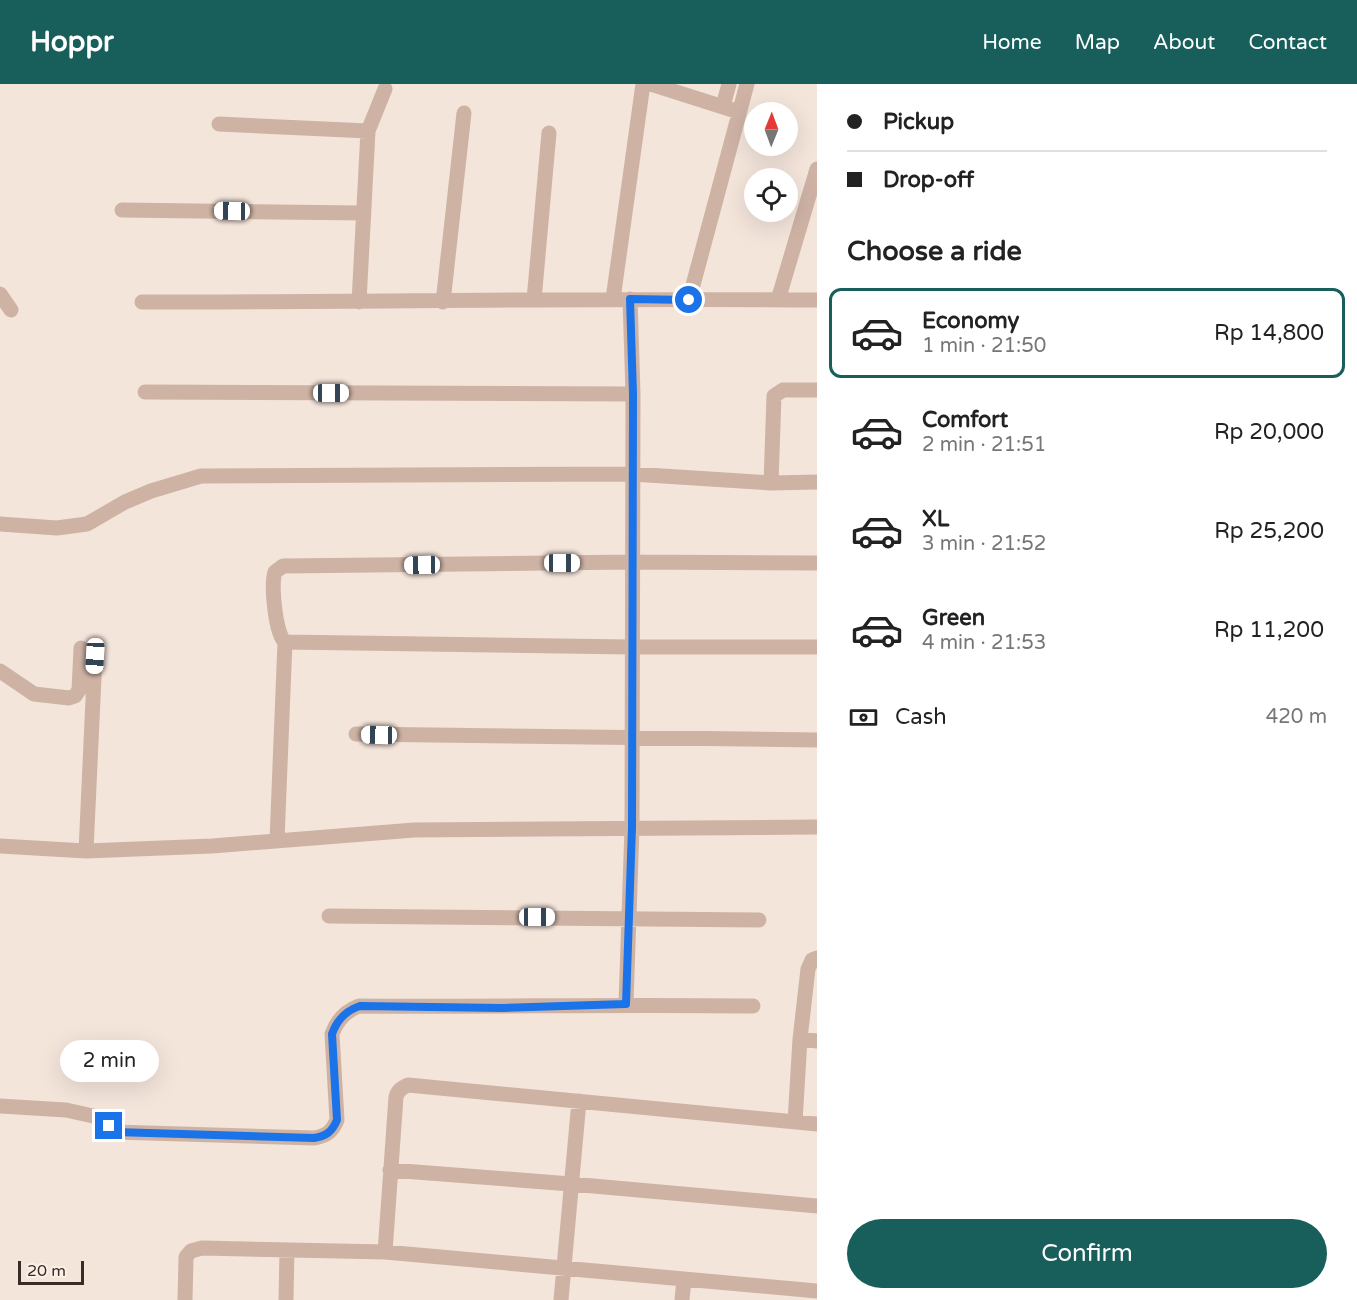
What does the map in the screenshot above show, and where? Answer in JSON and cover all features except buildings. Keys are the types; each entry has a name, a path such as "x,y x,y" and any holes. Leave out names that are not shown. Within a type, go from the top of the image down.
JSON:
{"street":[{"path":"613,299 643,84"},
{"path":"651,84 739,112"},
{"path":"723,106 729,84"},
{"path":"689,300 747,84"},
{"path":"359,302 368,131 385,89"},
{"path":"443,302 464,113"},
{"path":"219,124 368,131"},
{"path":"534,300 549,133"},
{"path":"778,300 817,169"},
{"path":"122,210 363,213"},
{"path":"0,294 11,310"},
{"path":"626,1004 632,827 633,394 630,299"},
{"path":"142,302 817,300"},
{"path":"771,483 774,396 783,390 817,390"},
{"path":"145,392 633,394"},
{"path":"0,524 57,528 87,524 125,502 151,491 201,476 632,474 771,483 817,482"},
{"path":"817,563 631,562 283,566 275,572 273,582 278,632 285,642 817,647"},
{"path":"278,840 285,642"},
{"path":"0,671 34,694 69,698 75,696 79,690 81,648"},
{"path":"86,851 95,656"},
{"path":"356,734 817,740"},
{"path":"0,846 86,851 212,846 414,830 817,827"},
{"path":"329,916 759,920"},
{"path":"795,1122 800,1039 808,969 812,960 817,958"},
{"path":"0,1106 66,1110 102,1118 115,1132 314,1138 324,1136 333,1129 337,1120 332,1034 336,1023 350,1009 360,1006 502,1008 626,1004 753,1006"},
{"path":"800,1039 817,1041"},
{"path":"385,1252 396,1097 401,1088 416,1085 817,1124"},
{"path":"561,1300 579,1101"},
{"path":"390,1170 817,1206"},
{"path":"185,1300 186,1257 191,1251 202,1248 385,1252 817,1291"},
{"path":"286,1300 287,1250"},
{"path":"682,1300 684,1279"}],"route":[{"path":"109,1126 115,1132 314,1138 324,1136 333,1129 337,1120 332,1034 336,1023 342,1016 350,1009 360,1006 502,1008 626,1004 632,827 633,394 630,299 689,300"}]}
